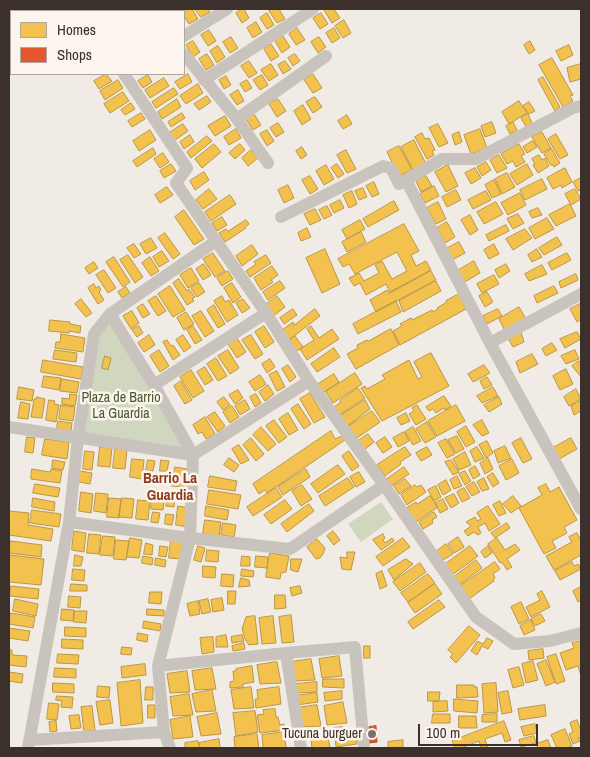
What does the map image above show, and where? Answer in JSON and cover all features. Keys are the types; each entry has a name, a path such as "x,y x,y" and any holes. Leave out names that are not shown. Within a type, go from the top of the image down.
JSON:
{"street":[{"path":"139,9 148,10"},
{"path":"185,35 227,9"},
{"path":"204,80 313,9"},
{"path":"185,55 237,119 268,162"},
{"path":"237,119 326,56"},
{"path":"125,75 187,168 176,183 266,313 309,381 476,616 514,644 550,641 581,632"},
{"path":"281,217 383,166 391,168 399,184 442,159 476,159 573,108 581,106"},
{"path":"406,180 490,343 581,509"},
{"path":"164,732 28,744 69,522 78,438 94,334 110,314 216,241"},
{"path":"490,343 581,294"},
{"path":"154,385 266,313"},
{"path":"110,314 154,385 193,455 190,538 158,666 164,732 170,748"},
{"path":"9,427 193,455 309,381"},
{"path":"69,522 290,549 384,485"},
{"path":"158,666 355,647 364,748"},
{"path":"286,653 301,748"}],"green space":[{"name":"Plaza de Barrio La Guardia","path":"110,314 193,455 78,438 94,334"},
{"path":"381,502 393,519 361,542 348,524"}],"building: Homes":[{"path":"192,9 198,19 189,24 185,18 185,10 182,10"},
{"path":"195,9 208,9 210,12 201,17"},
{"path":"244,9 249,18 242,23 236,13"},
{"path":"279,9 285,19 277,23 269,11"},
{"path":"334,9 340,18 332,23 324,10"},
{"path":"267,13 274,25 267,29 260,18"},
{"path":"321,13 328,24 320,29 313,18"},
{"path":"344,20 351,33 343,38 335,26"},
{"path":"256,22 262,32 253,38 247,28"},
{"path":"297,28 305,40 296,45 289,34"},
{"path":"334,28 340,38 332,43 326,33"},
{"path":"209,30 216,41 208,46 201,35"},
{"path":"283,36 290,47 282,53 275,41"},
{"path":"231,37 238,48 230,53 223,42"},
{"path":"319,37 326,47 318,53 311,42"},
{"path":"193,41 200,52 193,57 186,45"},
{"path":"530,41 535,50 529,54 524,45"},
{"path":"271,44 279,56 271,61 264,49"},
{"path":"569,45 573,55 561,61 556,51"},
{"path":"218,46 225,57 217,63 210,51"},
{"path":"207,54 214,65 206,70 199,59"},
{"path":"295,54 300,61 293,66 288,58"},
{"path":"552,58 573,95 570,96 573,101 563,107 539,65"},
{"path":"249,61 257,73 249,78 241,66"},
{"path":"285,61 291,69 283,74 278,65"},
{"path":"271,64 278,75 269,81 261,70"},
{"path":"581,64 581,79 570,82 567,68"},
{"path":"188,74 192,82 180,89 175,82"},
{"path":"313,74 322,88 313,93 304,80"},
{"path":"107,75 112,81 99,89 94,81"},
{"path":"148,75 152,82 143,88 138,81"},
{"path":"262,75 268,85 260,90 253,80"},
{"path":"226,76 231,85 224,89 219,80"},
{"path":"543,77 560,107 555,111 538,80"},
{"path":"164,78 169,86 150,98 145,90"},
{"path":"118,80 123,88 105,100 100,91"},
{"path":"247,80 252,88 245,92 240,84"},
{"path":"198,84 203,93 186,104 180,96"},
{"path":"174,88 178,94 156,108 152,102"},
{"path":"238,90 244,101 237,105 230,95"},
{"path":"123,92 129,101 110,113 104,104"},
{"path":"207,96 211,102 199,110 194,104"},
{"path":"315,97 322,107 313,113 306,102"},
{"path":"177,99 181,107 162,119 158,112"},
{"path":"278,99 286,111 277,117 269,104"},
{"path":"519,101 527,113 509,124 502,112"},
{"path":"529,102 535,111 529,114 523,106"},
{"path":"131,103 135,109 125,115 121,110"},
{"path":"303,105 311,119 302,125 294,111"},
{"path":"141,113 145,119 132,127 128,121"},
{"path":"182,113 185,118 171,127 168,122"},
{"path":"254,114 261,125 253,130 246,119"},
{"path":"528,114 532,123 526,127 521,118"},
{"path":"347,115 352,124 343,129 338,121"},
{"path":"225,116 231,126 215,136 208,126"},
{"path":"492,122 496,133 485,137 481,126"},
{"path":"513,122 517,130 510,134 506,126"},
{"path":"278,123 284,132 276,137 270,128"},
{"path":"183,124 188,131 174,141 169,133"},
{"path":"438,124 448,143 439,147 429,128"},
{"path":"236,129 241,138 229,145 224,137"},
{"path":"480,129 487,148 471,154 464,135"},
{"path":"150,130 156,140 139,151 133,141"},
{"path":"267,130 274,141 267,146 260,134"},
{"path":"459,132 462,142 455,145 452,135"},
{"path":"542,132 551,148 542,153 532,137"},
{"path":"422,133 425,139 429,138 435,150 432,151 434,155 427,159 415,137"},
{"path":"556,134 568,155 560,159 548,139"},
{"path":"190,135 194,142 184,149 180,142"},
{"path":"207,136 212,141 191,158 187,152"},
{"path":"414,140 426,164 413,170 401,147"},
{"path":"533,141 537,147 527,153 523,147"},
{"path":"214,144 221,152 202,168 195,159"},
{"path":"240,144 245,150 235,159 229,153"},
{"path":"519,144 525,154 521,156 525,162 516,167 513,161 507,164 501,154"},
{"path":"399,146 412,170 399,176 387,152"},
{"path":"302,147 307,155 301,159 296,151"},
{"path":"153,148 156,154 137,167 133,161"},
{"path":"552,149 560,163 554,167 544,154"},
{"path":"251,150 258,158 248,166 242,158"},
{"path":"346,150 356,169 347,173 337,155"},
{"path":"163,153 169,162 160,168 154,159"},
{"path":"499,155 507,168 497,173 490,160"},
{"path":"539,155 542,160 545,158 549,166 538,173 532,159"},
{"path":"486,162 491,170 482,176 477,167"},
{"path":"171,164 176,171 164,178 160,171"},
{"path":"337,164 344,174 338,178 331,168"},
{"path":"527,164 533,175 517,185 510,174"},
{"path":"326,165 334,179 324,185 316,171"},
{"path":"448,165 458,186 446,192 435,172"},
{"path":"475,168 481,178 471,184 465,173"},
{"path":"565,168 572,182 562,188 561,185 553,189 547,178"},
{"path":"204,172 209,180 195,190 190,181"},
{"path":"507,173 515,187 502,194 495,179"},
{"path":"310,176 318,189 310,194 302,180"},
{"path":"426,176 432,186 421,192 416,181"},
{"path":"581,178 581,190 578,191 573,182"},
{"path":"542,179 547,189 525,200 520,190"},
{"path":"494,180 501,194 492,198 485,185"},
{"path":"374,182 379,194 372,197 366,186"},
{"path":"288,185 294,198 284,203 278,190"},
{"path":"434,186 439,196 425,203 420,194"},
{"path":"167,187 173,195 160,203 155,195"},
{"path":"363,188 367,197 359,200 355,191"},
{"path":"209,189 217,199 203,209 196,200"},
{"path":"575,189 581,199 571,205 565,194"},
{"path":"456,190 461,200 447,207 442,197"},
{"path":"352,191 357,204 349,208 343,195"},
{"path":"486,191 491,200 473,209 468,200"},
{"path":"520,193 526,205 508,215 501,203"},
{"path":"230,195 236,204 211,221 205,212"},
{"path":"340,200 344,208 334,213 330,205"},
{"path":"394,201 399,210 368,227 363,219"},
{"path":"438,202 446,219 436,224 427,208"},
{"path":"496,202 503,214 484,224 477,212"},
{"path":"570,204 576,216 556,226 549,215"},
{"path":"327,206 332,215 324,219 319,210"},
{"path":"538,208 542,215 532,218 529,212"},
{"path":"315,209 321,220 310,225 304,214"},
{"path":"184,210 204,239 194,245 175,217"},
{"path":"518,214 524,223 513,229 507,219"},
{"path":"470,215 478,230 470,235 461,220"},
{"path":"222,217 227,225 217,231 212,223"},
{"path":"547,218 554,229 535,239 529,228"},
{"path":"246,220 249,224 246,228 225,242 219,233 226,229 228,231"},
{"path":"360,220 365,229 347,239 342,230"},
{"path":"447,222 455,237 445,243 437,228"},
{"path":"404,224 419,251 411,255 416,266 426,261 431,270 390,292 386,284 366,295 360,283 354,286 349,278 359,273 364,281 379,273 375,265 382,261 392,279 407,271 397,252 355,274 349,264 343,267 338,259"},
{"path":"506,225 509,231 489,241 486,235"},
{"path":"307,228 311,237 301,241 298,233"},
{"path":"525,229 532,238 513,250 506,239"},
{"path":"361,232 366,242 347,252 342,242"},
{"path":"165,233 180,254 173,259 158,238"},
{"path":"557,237 562,245 544,255 539,248"},
{"path":"151,238 157,248 146,254 140,244"},
{"path":"459,242 465,253 452,260 446,249"},
{"path":"134,244 141,254 134,258 127,248"},
{"path":"494,244 499,254 489,259 484,250"},
{"path":"252,245 258,254 242,266 236,256"},
{"path":"325,249 340,284 322,293 306,258"},
{"path":"537,249 542,257 532,262 528,255"},
{"path":"162,251 169,261 159,267 153,257"},
{"path":"213,253 225,271 215,277 203,259"},
{"path":"567,253 571,260 552,270 548,263"},
{"path":"128,255 143,277 135,283 120,260"},
{"path":"266,255 271,263 250,277 246,271 256,264 254,262"},
{"path":"114,257 130,282 123,287 106,262"},
{"path":"150,257 159,271 151,276 142,263"},
{"path":"474,261 480,273 463,283 457,271"},
{"path":"94,262 98,268 89,274 85,268"},
{"path":"204,264 211,275 203,280 196,269"},
{"path":"506,264 510,271 499,278 495,270"},
{"path":"542,265 547,274 529,281 525,274"},
{"path":"272,266 278,275 271,280 273,282 261,290 254,278"},
{"path":"191,268 199,281 188,288 180,275"},
{"path":"104,270 116,288 108,293 96,275"},
{"path":"228,271 233,279 222,286 217,278"},
{"path":"431,271 436,280 376,312 370,300 387,290 389,293"},
{"path":"576,274 578,280 561,288 559,282"},
{"path":"494,275 499,284 482,293 477,284"},
{"path":"179,279 187,291 189,289 195,297 192,299 194,301 187,305 173,283"},
{"path":"280,281 285,288 268,300 263,292"},
{"path":"436,281 441,291 403,312 399,301"},
{"path":"199,283 205,292 197,297 191,288"},
{"path":"232,283 241,297 233,303 224,288"},
{"path":"94,284 96,288 99,286 101,290 99,292 104,300 98,304 88,288"},
{"path":"170,286 185,310 173,317 158,294"},
{"path":"554,286 558,293 537,303 534,296"},
{"path":"126,287 130,293 122,298 118,292"},
{"path":"487,292 493,302 485,307 479,296"},
{"path":"459,294 466,309 400,345 393,331 402,326 400,324 432,310 433,312 446,301"},
{"path":"156,296 166,311 158,316 148,301"},
{"path":"222,296 225,302 229,300 238,315 227,322 214,301"},
{"path":"277,296 285,307 272,317 264,306"},
{"path":"81,299 92,313 86,317 75,304"},
{"path":"243,299 250,308 242,313 236,303"},
{"path":"396,301 401,312 358,334 353,324"},
{"path":"143,304 150,314 143,318 137,308"},
{"path":"580,304 581,319 577,322 570,309"},
{"path":"214,305 225,324 218,328 207,310"},
{"path":"519,307 526,319 505,331 499,319"},
{"path":"293,309 297,315 284,324 280,318"},
{"path":"315,309 320,316 289,340 282,330 293,322 294,325"},
{"path":"498,309 502,316 487,324 483,316"},
{"path":"132,311 139,323 131,329 123,316"},
{"path":"201,311 214,331 205,337 192,316"},
{"path":"186,312 194,324 184,330 177,318"},
{"path":"50,320 70,322 70,324 81,326 80,333 49,331"},
{"path":"139,326 143,333 137,337 132,330"},
{"path":"193,326 202,340 195,344 187,330"},
{"path":"264,326 274,342 265,348 255,332"},
{"path":"311,326 319,338 332,329 339,339 307,360 300,349 314,340 307,329"},
{"path":"391,329 399,345 356,369 347,354 358,348 357,345"},
{"path":"521,332 524,342 513,347 509,340"},
{"path":"577,332 581,339 565,348 560,339"},
{"path":"61,334 85,338 83,352 55,348 56,342 60,342"},
{"path":"149,335 155,345 144,352 138,343"},
{"path":"183,335 191,347 184,352 176,340"},
{"path":"251,335 263,354 255,359 242,340"},
{"path":"295,336 303,347 295,352 288,341"},
{"path":"237,338 246,352 237,358 228,344"},
{"path":"167,340 180,355 173,360 163,342"},
{"path":"552,343 557,350 546,356 542,349"},
{"path":"334,348 340,357 317,372 311,364"},
{"path":"55,350 77,353 76,362 53,359"},
{"path":"159,350 169,366 160,372 150,356"},
{"path":"228,350 239,368 230,374 218,356"},
{"path":"575,350 579,359 566,364 561,356"},
{"path":"431,353 449,386 382,421 361,388 365,386 367,389 385,379 382,375 409,360 418,379 422,377 414,362"},
{"path":"532,354 538,364 520,373 516,362"},
{"path":"105,356 111,358 108,370 102,368"},
{"path":"216,358 227,376 218,381 207,364"},
{"path":"270,359 275,367 267,373 262,364"},
{"path":"43,360 83,367 81,379 41,372"},
{"path":"579,361 581,364 581,377 572,366"},
{"path":"288,365 296,377 290,382 282,369"},
{"path":"484,365 490,373 473,382 468,374"},
{"path":"205,367 213,380 205,385 197,372"},
{"path":"566,369 573,384 560,390 553,376"},
{"path":"191,370 204,391 193,398 180,377"},
{"path":"277,371 285,387 277,391 269,375"},
{"path":"355,373 362,384 333,403 326,392"},
{"path":"334,374 339,382 321,394 315,386"},
{"path":"260,375 266,384 255,391 249,382"},
{"path":"44,376 61,378 59,390 42,387"},
{"path":"487,377 492,385 484,389 480,381"},
{"path":"62,379 79,382 77,393 60,391"},
{"path":"181,381 192,400 185,404 174,386"},
{"path":"268,385 274,394 265,401 259,392"},
{"path":"19,387 34,390 32,401 17,399"},
{"path":"493,387 498,396 482,403 477,396"},
{"path":"358,388 365,398 338,416 333,408"},
{"path":"576,389 581,399 569,406 564,397"},
{"path":"238,390 243,398 235,404 229,395"},
{"path":"310,393 325,417 314,423 300,399"},
{"path":"70,394 77,395 75,406 62,404 62,398 69,399"},
{"path":"256,394 261,403 255,407 250,397"},
{"path":"444,396 451,406 436,413 433,409 429,411 426,407"},
{"path":"37,397 45,399 42,418 31,417 34,399"},
{"path":"224,397 230,405 223,410 217,402"},
{"path":"499,397 502,404 489,412 484,405"},
{"path":"49,400 55,401 54,404 59,405 56,422 46,420"},
{"path":"245,400 250,409 240,415 235,406"},
{"path":"365,400 370,409 346,427 339,417"},
{"path":"581,401 581,411 574,415 571,406"},
{"path":"21,402 30,404 28,419 18,418"},
{"path":"298,404 311,424 304,429 291,409"},
{"path":"61,405 75,407 73,421 59,419"},
{"path":"417,405 426,419 416,425 409,414 414,411 412,408"},
{"path":"456,405 465,421 437,436 428,421"},
{"path":"232,406 239,417 230,423 223,412"},
{"path":"372,411 380,422 354,440 346,428"},
{"path":"215,412 225,426 218,432 207,417"},
{"path":"288,413 298,430 289,435 279,419"},
{"path":"406,413 410,421 401,425 397,418"},
{"path":"205,417 215,434 206,439 202,432 198,434 193,425"},
{"path":"274,420 287,437 279,443 266,426"},
{"path":"482,420 489,433 482,436 473,425"},
{"path":"58,421 72,423 71,431 57,429"},
{"path":"427,422 436,437 425,443 416,429"},
{"path":"466,426 475,442 466,447 457,432"},
{"path":"261,427 276,444 268,451 253,435"},
{"path":"413,427 421,441 413,445 405,432"},
{"path":"331,431 335,439 342,436 345,440 267,493 265,490 259,494 253,484"},
{"path":"404,432 409,441 398,447 393,438"},
{"path":"368,434 374,442 364,450 357,442"},
{"path":"457,436 464,449 456,453 448,440"},
{"path":"27,437 35,438 33,453 25,452"},
{"path":"385,437 392,447 383,453 376,443"},
{"path":"251,438 264,454 256,461 243,445"},
{"path":"521,438 532,459 523,463 512,443"},
{"path":"571,438 577,449 559,459 553,448"},
{"path":"45,439 69,442 67,459 42,455"},
{"path":"446,439 455,454 447,458 438,443"},
{"path":"487,441 493,453 486,458 479,445"},
{"path":"239,445 249,460 241,464 232,449"},
{"path":"505,446 511,458 498,463 494,451"},
{"path":"100,447 112,448 110,467 98,466"},
{"path":"405,447 411,455 385,476 377,465"},
{"path":"427,447 432,455 421,461 416,453"},
{"path":"477,447 484,458 475,462 470,451"},
{"path":"115,449 127,450 125,469 113,468"},
{"path":"85,451 94,452 92,470 83,469"},
{"path":"349,451 359,466 352,471 342,456"},
{"path":"465,452 471,465 459,470 453,459"},
{"path":"229,458 239,465 234,472 224,465"},
{"path":"488,458 493,469 485,474 480,463"},
{"path":"132,459 144,460 142,479 130,477"},
{"path":"512,459 519,473 506,480 499,466"},
{"path":"53,460 65,462 63,470 52,468"},
{"path":"148,460 155,461 153,471 146,470"},
{"path":"161,460 169,461 167,471 160,471"},
{"path":"451,460 459,472 453,475 445,462"},
{"path":"338,465 345,474 318,493 311,484"},
{"path":"475,466 480,475 473,479 469,470"},
{"path":"175,467 187,469 184,487 172,486"},
{"path":"404,467 409,474 391,486 387,479"},
{"path":"32,469 50,472 51,469 62,471 60,483 31,479"},
{"path":"306,469 310,477 283,495 278,487"},
{"path":"80,471 92,473 90,484 79,482"},
{"path":"465,471 471,481 465,485 459,474"},
{"path":"359,472 365,482 356,487 350,477"},
{"path":"146,473 153,475 151,484 144,484"},
{"path":"493,473 499,483 493,487 487,477"},
{"path":"160,474 167,475 166,484 158,484"},
{"path":"210,476 237,481 235,491 208,487"},
{"path":"457,476 462,486 454,489 450,480"},
{"path":"348,478 354,487 325,506 319,496"},
{"path":"484,478 489,489 482,491 477,482"},
{"path":"405,479 411,486 399,494 394,486"},
{"path":"446,480 451,490 443,495 438,485"},
{"path":"474,482 480,492 472,496 466,487"},
{"path":"35,484 60,488 58,497 33,493"},
{"path":"546,484 550,492 559,487 577,520 564,527 567,533 552,541 556,548 544,554 519,508 542,495 538,488"},
{"path":"302,485 312,499 301,506 292,491"},
{"path":"415,485 417,487 421,485 426,492 407,505 401,495"},
{"path":"436,486 441,497 434,501 428,490"},
{"path":"276,488 282,497 253,516 247,507"},
{"path":"464,488 470,498 462,502 457,492"},
{"path":"153,490 165,491 163,510 151,509"},
{"path":"209,490 241,495 238,509 207,504"},
{"path":"81,492 93,494 91,513 79,511"},
{"path":"96,493 108,494 106,513 94,511"},
{"path":"454,494 459,503 451,508 445,498"},
{"path":"168,496 175,497 174,507 166,506"},
{"path":"430,496 438,507 414,523 405,509"},
{"path":"513,496 521,506 511,513 503,504"},
{"path":"33,498 55,502 54,511 32,507"},
{"path":"109,498 121,499 119,518 107,517"},
{"path":"122,498 134,499 132,518 119,517"},
{"path":"443,499 448,509 440,513 435,503"},
{"path":"138,500 150,501 148,520 136,519"},
{"path":"285,500 292,509 271,524 264,515"},
{"path":"500,501 506,513 499,516 493,505"},
{"path":"309,504 314,511 287,532 281,524"},
{"path":"178,506 190,508 188,527 176,525"},
{"path":"206,506 229,510 227,520 205,516"},
{"path":"488,506 500,524 489,531 485,523 478,527 481,533 478,535 474,532 468,536 464,531 471,526 466,522 475,517 477,521 481,519 477,513"},
{"path":"32,510 61,514 59,527 30,523"},
{"path":"9,511 29,513 28,525 53,529 51,541 9,535"},
{"path":"153,512 160,513 158,523 151,522"},
{"path":"434,512 437,517 432,520 433,523 423,529 419,522"},
{"path":"166,514 174,515 172,525 165,524"},
{"path":"205,520 221,522 219,536 203,534"},
{"path":"223,523 236,525 234,537 221,535"},
{"path":"507,523 510,528 495,538 491,533"},
{"path":"74,531 86,533 84,552 72,550"},
{"path":"333,531 340,540 334,545 327,536"},
{"path":"577,533 581,541 581,555 554,570 546,556 572,542 569,537"},
{"path":"89,534 101,535 99,554 87,553"},
{"path":"383,534 385,543 392,538 394,541 381,550 373,540"},
{"path":"103,536 115,537 113,556 100,555"},
{"path":"458,537 464,547 454,553 448,544"},
{"path":"130,538 142,540 139,558 127,557"},
{"path":"403,538 410,547 383,566 376,557"},
{"path":"497,538 505,550 515,544 520,550 507,559 512,567 507,570 502,562 500,563 488,544"},
{"path":"171,539 183,540 181,559 169,558"},
{"path":"317,539 325,548 320,558 316,559 307,547"},
{"path":"116,540 129,541 126,560 114,559"},
{"path":"11,541 42,545 41,557 9,553"},
{"path":"146,543 153,545 152,555 144,554"},
{"path":"446,544 453,554 443,560 437,551"},
{"path":"160,546 168,547 166,557 159,556"},
{"path":"198,546 205,548 201,562 194,560"},
{"path":"470,546 478,556 452,575 444,565"},
{"path":"488,546 492,553 485,558 481,552"},
{"path":"207,550 219,551 218,562 206,561"},
{"path":"347,552 355,552 351,570 342,569 340,557 347,558"},
{"path":"270,553 289,556 286,572 281,573 280,579 266,577"},
{"path":"10,555 44,559 41,585 9,582"},
{"path":"75,555 83,557 81,566 74,566"},
{"path":"143,556 153,558 152,565 142,563"},
{"path":"242,556 250,557 250,566 241,566"},
{"path":"256,556 268,557 267,568 255,567"},
{"path":"156,558 166,560 165,567 155,565"},
{"path":"291,559 302,559 298,572 291,570"},
{"path":"406,559 413,564 394,580 388,570"},
{"path":"476,560 482,568 459,585 454,577"},
{"path":"495,562 500,569 493,574 494,581 469,599 460,586"},
{"path":"572,562 574,566 578,564 581,569 560,580 555,571"},
{"path":"420,563 426,572 400,591 393,582"},
{"path":"203,566 216,567 215,578 203,577"},
{"path":"73,569 85,570 84,581 72,580"},
{"path":"242,569 254,571 253,577 241,576"},
{"path":"382,571 387,586 380,589 376,574"},
{"path":"222,574 234,575 233,587 221,586"},
{"path":"428,574 435,583 408,602 401,593"},
{"path":"241,578 249,580 250,586 239,587"},
{"path":"71,584 87,585 87,591 70,591"},
{"path":"435,584 442,594 415,613 408,603"},
{"path":"11,586 39,589 38,599 10,596"},
{"path":"300,586 302,593 292,596 290,588"},
{"path":"581,587 581,600 578,602 573,591"},
{"path":"228,591 236,591 235,604 228,604"},
{"path":"542,591 550,607 531,617 526,607 540,600 537,594"},
{"path":"150,592 162,592 161,604 149,603"},
{"path":"275,595 285,595 286,608 275,609"},
{"path":"69,596 81,597 80,608 68,607"},
{"path":"222,598 224,610 213,612 211,600"},
{"path":"15,599 38,604 36,616 13,611"},
{"path":"208,599 211,612 202,614 199,601"},
{"path":"439,600 445,607 413,629 408,622"},
{"path":"198,601 200,614 190,616 187,604"},
{"path":"521,602 529,619 519,624 511,607"},
{"path":"62,609 74,610 73,621 61,620"},
{"path":"147,609 164,610 164,616 147,615"},
{"path":"75,611 87,611 86,623 74,622"},
{"path":"11,613 35,617 33,628 9,624"},
{"path":"541,614 545,621 535,626 531,619"},
{"path":"291,615 294,642 282,643 279,617"},
{"path":"255,616 258,644 249,645 242,629 246,617"},
{"path":"273,616 276,643 262,644 259,618"},
{"path":"531,620 535,630 524,635 520,626"},
{"path":"144,621 161,624 160,631 143,628"},
{"path":"469,626 480,635 456,663 450,657 453,654 448,650"},
{"path":"65,627 86,628 86,637 65,636"},
{"path":"9,628 30,631 28,641 9,638"},
{"path":"138,633 148,635 147,642 137,640"},
{"path":"226,635 228,647 216,647 216,637"},
{"path":"242,635 244,641 232,643 231,637"},
{"path":"213,637 214,652 202,654 200,638"},
{"path":"487,638 493,641 488,649 482,646 477,655 471,651 477,641 483,644"},
{"path":"62,639 83,640 83,649 62,648"},
{"path":"581,641 581,676 578,666 566,670 560,653 574,648 572,643"},
{"path":"244,643 245,649 233,651 232,646"},
{"path":"364,646 370,646 370,658 364,658"},
{"path":"122,647 132,648 131,655 121,654"},
{"path":"543,649 544,658 529,660 528,651"},
{"path":"9,650 12,650 12,655 27,656 26,667 9,665"},
{"path":"58,654 79,655 78,664 57,663"},
{"path":"556,654 565,681 556,684 547,657"},
{"path":"339,656 342,676 322,678 319,659"},
{"path":"311,659 315,680 294,681 291,662"},
{"path":"546,660 555,682 546,686 537,664"},
{"path":"533,661 538,680 526,683 522,664"},
{"path":"277,662 281,683 260,684 257,665"},
{"path":"145,664 146,675 122,678 121,667"},
{"path":"252,666 254,682 243,684 243,687 230,688 230,682 234,681 233,671"},
{"path":"519,667 524,685 513,688 508,670"},
{"path":"55,668 76,669 76,678 54,677"},
{"path":"212,668 216,689 195,690 192,671"},
{"path":"187,671 190,692 170,693 167,674"},
{"path":"9,672 23,674 22,683 9,681"},
{"path":"323,679 344,679 344,688 323,687"},
{"path":"140,680 143,723 121,726 117,683"},
{"path":"317,682 317,692 297,693 296,684"},
{"path":"53,683 74,684 74,693 53,692"},
{"path":"496,683 498,712 484,713 482,684"},
{"path":"457,685 474,685 474,687 477,687 478,697 457,698"},
{"path":"98,686 110,687 109,698 97,697"},
{"path":"146,687 153,687 153,700 145,700"},
{"path":"251,687 254,708 234,709 231,690"},
{"path":"279,687 281,704 256,708 257,690"},
{"path":"212,690 216,711 196,712 192,694"},
{"path":"342,691 342,699 325,701 324,693"},
{"path":"508,691 512,712 502,714 498,693"},
{"path":"428,692 440,692 439,701 428,701"},
{"path":"317,693 318,702 297,705 296,696"},
{"path":"189,694 193,715 173,716 170,697"},
{"path":"57,696 73,697 72,708 61,707 62,701 56,700"},
{"path":"454,699 478,701 477,713 454,711"},
{"path":"110,700 113,723 100,725 96,702"},
{"path":"447,701 448,711 433,712 433,702"},
{"path":"343,702 347,723 327,725 324,706"},
{"path":"49,703 59,704 57,720 47,719"},
{"path":"148,705 155,705 155,718 148,718"},
{"path":"317,705 321,726 300,727 297,708"},
{"path":"545,705 546,716 520,720 518,709"},
{"path":"92,706 95,730 84,732 81,707"},
{"path":"275,709 276,717 278,717 280,725 284,724 285,730 260,733 257,715 264,714 263,710"},
{"path":"255,711 258,732 236,736 233,713"},
{"path":"217,713 221,734 201,736 197,717"},
{"path":"433,714 450,714 450,723 432,723"},
{"path":"497,714 497,722 482,722 482,715"},
{"path":"79,715 81,728 71,729 69,716"},
{"path":"190,716 193,737 173,739 170,720"},
{"path":"459,716 476,716 477,728 459,728"},
{"path":"577,720 581,737 578,738 580,741 573,744 569,734 573,732 570,723"},
{"path":"56,721 57,731 50,732 49,722"},
{"path":"504,721 511,740 505,742 502,733 485,739 488,748 481,748 479,741 461,748 455,748 452,741"},
{"path":"535,724 537,733 524,736 521,727"},
{"path":"343,727 344,735 356,733 357,744 336,747 334,728"},
{"path":"565,729 572,746 557,748 551,735"},
{"path":"284,732 286,748 263,748 262,735"},
{"path":"257,734 259,748 235,748 234,737"},
{"path":"534,736 536,743 521,747 519,740"},
{"path":"328,737 330,748 312,748 311,739"},
{"path":"219,739 220,748 200,748 199,743"},
{"path":"403,740 403,747 388,748 388,742"},
{"path":"548,740 551,748 538,748 536,744"},
{"path":"198,741 200,748 185,748 185,743"}],"building: Shops":[{"path":"376,726 377,742 369,743 369,727"}],"place":[{"name":"Tucuna burguer","path":"372,734"}],"district":[{"name":"Barrio La Guardia","path":"170,488"}]}
